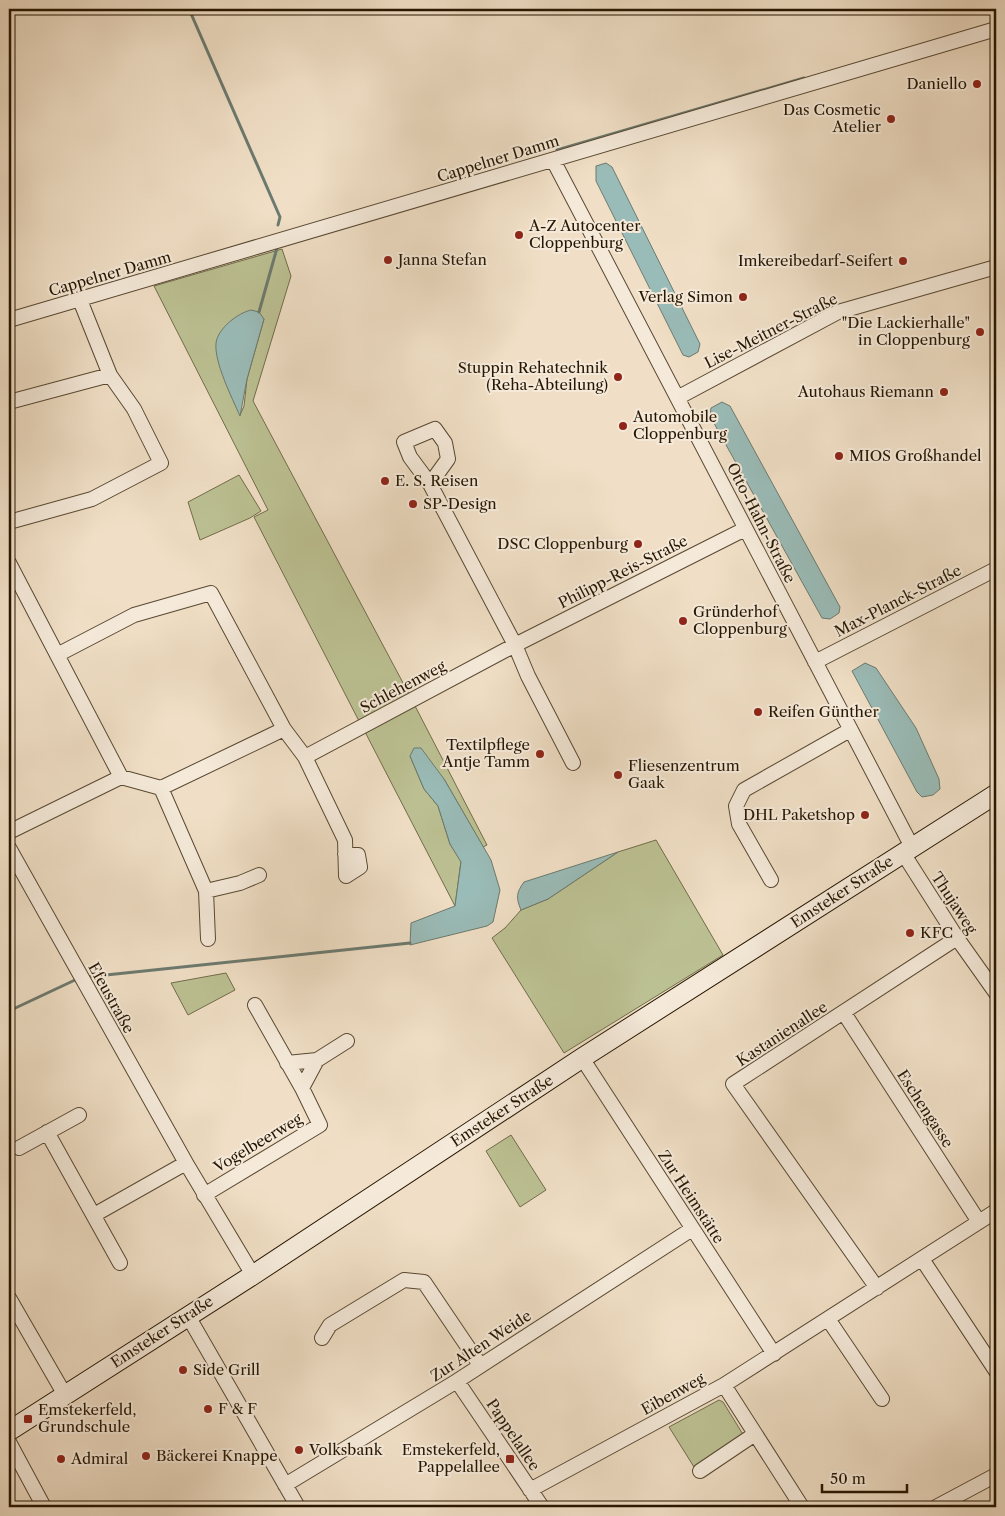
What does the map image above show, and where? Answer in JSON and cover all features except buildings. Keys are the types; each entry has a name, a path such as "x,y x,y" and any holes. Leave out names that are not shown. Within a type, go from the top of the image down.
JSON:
{"street":[{"name":"Cappelner Damm","path":"9,320 996,29"},
{"name":"Otto-Hahn-Straße","path":"553,160 850,730 908,850"},
{"name":"Lise-Meitner-Straße","path":"678,397 838,312 996,267"},
{"path":"9,522 92,499 161,463 134,409 110,374 80,300"},
{"path":"9,402 110,374"},
{"path":"430,484 515,645 528,676 574,763"},
{"name":"Philipp-Reis-Straße","path":"515,645 745,529"},
{"path":"10,566 121,777"},
{"name":"Max-Planck-Straße","path":"815,662 996,569"},
{"path":"57,655 134,615 211,593 284,729 305,757 345,840 345,854"},
{"name":"Schlehenweg","path":"305,757 515,645"},
{"path":"9,832 121,777 161,788 284,729"},
{"path":"771,880 739,824 736,806 744,790 850,730"},
{"path":"161,788 206,890 208,939"},
{"name":"Emsteker Straße","path":"9,1431 253,1274 582,1058 996,794"},
{"name":"Efeustraße","path":"9,848 204,1195 253,1274"},
{"name":"Thujaweg","path":"908,850 957,938 996,993"},
{"path":"206,890 240,883 259,875"},
{"name":"Kastanienallee","path":"877,1288 733,1084 957,938"},
{"name":"Vogelbeerweg","path":"204,1195 320,1125 302,1088 255,1006"},
{"name":"Eschengasse","path":"844,1013 979,1222"},
{"name":"Vogelbeerweg","path":"288,1063 317,1060 347,1041"},
{"name":"Zur Heimstätte","path":"582,1058 774,1354"},
{"name":"Vogelbeerweg","path":"302,1088 317,1060"},
{"path":"19,1148 79,1115"},
{"path":"47,1132 120,1263"},
{"path":"94,1214 186,1163"},
{"name":"Eibenweg","path":"530,1490 724,1385 996,1211"},
{"name":"Zur Alten Weide","path":"285,1485 457,1381 692,1229"},
{"path":"922,1259 996,1371"},
{"path":"322,1338 330,1325 404,1280 424,1282 480,1365"},
{"path":"9,1298 65,1395"},
{"path":"188,1316 298,1507"},
{"path":"828,1319 882,1399"},
{"name":"Pappelallee","path":"457,1381 542,1507"},
{"path":"724,1385 802,1507"},
{"path":"700,1471 755,1434"},
{"path":"9,1442 44,1507"},
{"path":"936,1507 996,1475"}],"green space":[{"path":"282,249 291,276 253,401 410,696 360,723 254,517 268,510 154,286","holes":["264,319 247,379 244,406 240,415 218,356"]},
{"path":"239,475 261,511 250,518 200,540 188,502"},
{"path":"414,704 487,845 483,847 444,779 410,756 424,789 438,806 450,844 461,861 455,906 364,730"},
{"path":"656,840 723,955 564,1053 492,938 505,928 521,910 548,899 618,852"},
{"path":"226,973 235,990 188,1015 171,983"},
{"path":"511,1135 546,1190 520,1207 486,1151"},
{"path":"719,1400 723,1402 744,1436 694,1467 669,1427"}],"water":[{"path":"606,163 612,167 700,344 698,352 689,357 683,355 596,181 596,166"},
{"path":"251,310 259,312 264,319 247,379 240,416 221,370 216,343 220,332 229,322 240,314"},
{"path":"722,402 730,406 840,607 839,613 830,619 822,618 710,416 711,408"},
{"path":"865,663 876,668 916,728 939,779 940,789 933,795 922,797 917,792 852,671"},
{"path":"414,748 421,748 444,779 491,860 500,890 493,922 487,926 410,945 411,923 455,906 461,862 450,844 438,806 424,789 410,756"},
{"path":"618,852 548,899 521,910 518,896 519,889 524,882"}],"waterway":[{"path":"189,9 280,217 278,225"},
{"path":"557,150 804,78"},
{"path":"259,312 277,248"},
{"path":"87,977 410,943"},
{"path":"9,1011 75,980"}],"place":[{"name":"Daniello","path":"977,84"},
{"name":"Das Cosmetic Atelier","path":"891,119"},
{"name":"A-Z Autocenter Cloppenburg","path":"519,235"},
{"name":"Janna Stefan","path":"388,260"},
{"name":"Imkereibedarf-Seifert","path":"903,261"},
{"name":"Verlag Simon","path":"743,297"},
{"name":"\"Die Lackierhalle\" in Cloppenburg","path":"980,332"},
{"name":"Stuppin Rehatechnik (Reha-Abteilung)","path":"618,377"},
{"name":"Autohaus Riemann","path":"944,392"},
{"name":"Automobile Cloppenburg","path":"623,426"},
{"name":"MIOS Großhandel","path":"839,456"},
{"name":"E. S. Reisen","path":"385,481"},
{"name":"SP-Design","path":"413,504"},
{"name":"DSC Cloppenburg","path":"638,544"},
{"name":"Gründerhof Cloppenburg","path":"683,621"},
{"name":"Reifen Günther","path":"758,712"},
{"name":"Textilpflege Antje Tamm","path":"540,754"},
{"name":"Fliesenzentrum Gaak","path":"618,775"},
{"name":"DHL Paketshop","path":"865,815"},
{"name":"KFC","path":"910,933"},
{"name":"Side Grill","path":"183,1370"},
{"name":"F & F","path":"208,1409"},
{"name":"Emstekerfeld, Grundschule","path":"28,1419"},
{"name":"Volksbank","path":"299,1450"},
{"name":"Bäckerei Knappe","path":"146,1456"},
{"name":"Admiral","path":"61,1459"},
{"name":"Emstekerfeld, Pappelallee","path":"510,1459"}]}
